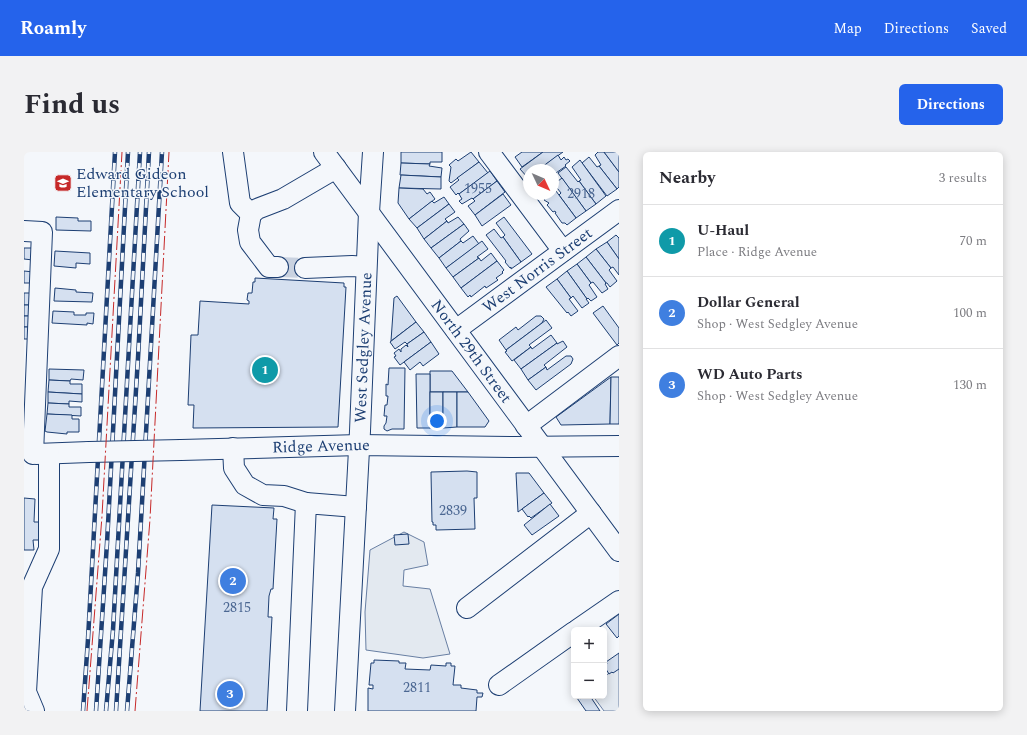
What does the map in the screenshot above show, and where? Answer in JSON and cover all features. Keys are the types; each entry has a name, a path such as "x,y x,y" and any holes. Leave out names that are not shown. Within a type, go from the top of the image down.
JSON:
{"street":[{"path":"233,152 240,203 251,214"},
{"name":"West Sedgley Avenue","path":"345,711 359,445 366,267 373,152"},
{"path":"489,152 563,251"},
{"path":"278,267 270,266 250,242 248,230 251,214 257,209 283,199 330,160"},
{"name":"North 29th Street","path":"330,160 619,551"},
{"name":"West Norris Street","path":"456,330 619,210"},
{"path":"33,231 35,454 49,549 32,586 26,692 34,711"},
{"path":"305,268 352,266 366,267"},
{"path":"526,426 619,356"},
{"name":"Ridge Avenue","path":"35,454 359,445 542,447 619,446"},
{"path":"233,448 234,468 245,486 263,495 284,496 306,503 356,507"},
{"path":"297,711 306,503"},
{"path":"467,608 591,513"},
{"path":"581,627 619,600"},
{"path":"499,685 571,634"}],"shaded area":[{"path":"404,532 424,542 428,565 404,570 403,586 430,589 450,654 423,658 366,650 365,612 370,550"},
{"path":"619,666 619,711 604,711 595,699 607,699 607,675"}],"building":[{"path":"401,152 442,152 442,162 430,162 430,164 401,163"},
{"path":"471,152 479,162 451,183 449,181 451,167 449,165 456,159 458,161"},
{"path":"522,152 543,152 526,164 523,164 522,167 515,157"},
{"path":"543,152 563,152 546,164 527,164"},
{"path":"598,152 604,152 619,172 619,187 617,189 599,166 601,165 595,155"},
{"path":"604,152 619,152 619,172"},
{"path":"558,155 561,160 564,157 566,160 568,159 570,161 559,171 559,164 546,164"},
{"path":"589,157 597,167 599,166 617,189 607,196 582,163"},
{"path":"580,160 606,196 596,204 579,181 581,180 572,167"},
{"path":"479,162 488,173 456,195 450,187 459,180 457,178"},
{"path":"401,163 430,164 429,166 442,168 441,177 400,175"},
{"path":"566,167 578,182 579,181 596,204 586,211 559,174 559,172"},
{"path":"490,171 497,181 473,199 472,198 462,204 459,201 462,199 459,194"},
{"path":"401,175 441,177 441,189 399,188"},
{"path":"562,178 586,211 576,218 559,195 561,193 559,190 559,180"},
{"path":"497,181 505,192 475,215 468,206 475,201 473,199"},
{"path":"399,188 423,189 427,194 430,192 435,199 409,219 398,203"},
{"path":"503,194 511,205 482,226 475,215"},
{"path":"559,195 576,218 567,225 562,223 555,211 553,212 547,205 549,203 544,200 559,200"},
{"path":"444,197 449,204 417,228 409,219 432,201 434,203"},
{"path":"449,204 455,212 445,219 447,221 424,239 417,228"},
{"path":"56,217 78,218 78,221 91,221 91,231 56,230"},
{"path":"458,217 464,224 431,248 424,239 447,221 448,223"},
{"path":"504,217 532,254 521,262 503,237 505,235 496,223"},
{"path":"464,224 469,231 460,239 461,241 439,258 431,248"},
{"path":"494,229 501,238 503,237 521,262 511,269 486,235"},
{"path":"616,235 619,238 619,259 607,242"},
{"path":"473,236 479,244 446,268 439,258 461,241 463,243"},
{"path":"482,241 488,249 477,257 479,258 453,277 446,268"},
{"path":"607,242 619,259 619,275 613,267 611,268 596,249"},
{"path":"24,248 34,248 33,260 24,259"},
{"path":"596,249 611,268 609,270 617,281 610,287 586,257"},
{"path":"55,251 90,253 90,264 76,263 76,268 54,266"},
{"path":"491,253 497,261 461,288 453,277 479,258 481,261"},
{"path":"586,257 606,283 605,284 608,289 602,293 593,282 591,283 577,264"},
{"path":"497,261 504,270 502,272 503,273 496,278 498,280 486,288 485,286 471,297 470,295 468,297 461,288"},
{"path":"577,264 591,283 589,285 597,297 591,301 588,298 587,299 567,271"},
{"path":"24,271 34,272 33,283 24,283"},
{"path":"567,271 589,303 582,308 573,296 571,298 557,279"},
{"path":"255,278 344,283 344,287 346,287 338,427 193,428 194,405 188,405 191,335 198,335 200,301 249,304 249,301 247,300 248,293 252,293"},
{"path":"557,279 571,298 569,299 578,311 571,316 546,287"},
{"path":"55,288 76,290 76,292 93,293 92,302 54,301"},
{"path":"24,293 34,293 33,305 24,305"},
{"path":"397,296 416,322 391,341 394,298"},
{"path":"24,305 33,305 33,316 24,316"},
{"path":"603,306 619,328 619,343 617,345 593,313"},
{"path":"53,311 74,312 74,315 94,313 93,324 52,323"},
{"path":"24,316 33,316 32,327 24,327"},
{"path":"536,316 541,316 544,319 542,323 506,350 499,340 516,327 518,330"},
{"path":"546,320 552,328 529,345 531,347 512,361 505,352 507,351 506,350"},
{"path":"416,322 424,332 407,344 405,342 395,349 390,342"},
{"path":"24,327 32,327 32,339 24,339"},
{"path":"424,332 431,342 400,365 394,357 396,356 394,353 399,349 401,352 401,349 406,345 408,347 407,344"},
{"path":"551,335 557,343 521,369 514,360 531,347 532,349"},
{"path":"563,341 567,347 544,365 546,367 528,380 521,369 557,343"},
{"path":"431,342 439,354 423,366 420,362 410,370 404,362"},
{"path":"566,356 571,356 573,359 571,364 536,390 528,380 546,367 547,370"},
{"path":"389,368 405,368 404,429 392,429 387,431 384,429 384,426 387,416 384,416 388,396 386,396 386,384 388,385"},
{"path":"49,369 84,370 83,380 49,380"},
{"path":"430,371 452,371 468,392 430,392"},
{"path":"416,374 430,374 430,428 417,428"},
{"path":"611,377 610,424 561,425 556,417"},
{"path":"611,377 619,377 619,424 610,424"},
{"path":"49,380 70,381 70,384 82,384 82,394 48,392"},
{"path":"48,392 82,394 82,402 69,401 69,404 48,403"},
{"path":"430,392 443,392 443,428 430,428"},
{"path":"443,392 457,392 457,427 443,428"},
{"path":"457,392 468,392 489,421 485,427 457,427"},
{"path":"48,403 69,404 69,407 81,407 81,416 47,414"},
{"path":"47,414 72,415 72,419 79,419 79,432 67,432 67,434 45,431"},
{"path":"431,472 477,472 477,498 474,498 475,529 436,530 436,525 433,525 432,522"},
{"path":"516,473 529,473 544,493 518,512"},
{"path":"544,493 552,503 531,518 529,516 528,517 522,509"},
{"path":"24,498 35,499 34,522 41,522 41,540 33,540 34,550 24,550"},
{"path":"550,504 559,516 532,535 524,525"},
{"path":"212,505 274,508 273,519 277,519 273,589 271,589 269,596 268,617 272,617 267,711 200,711"},
{"path":"408,534 409,544 395,545 394,535"},
{"path":"619,614 619,636 617,638 606,624"},
{"path":"619,653 619,669 609,674 607,671 607,661"},
{"path":"374,660 399,661 399,663 406,663 405,669 430,670 431,665 446,666 446,663 451,663 451,666 455,666 453,685 461,685 461,688 477,690 477,693 483,693 482,697 477,697 476,711 368,711 368,688 373,689 373,685 369,685 371,663 374,663"},
{"path":"578,699 592,699 600,711 586,711"}],"tunnel":[{"path":"278,267 305,268"}],"railway":[{"path":"83,711 115,152"},
{"path":"96,711 107,543 128,152"},
{"path":"106,711 113,630 140,152"},
{"path":"116,711 149,152"},
{"path":"127,711 138,573 162,152"}],"power":[{"path":"87,711 102,516 122,152"},
{"path":"135,711 150,519 169,152"}],"place":[{"name":"Edward Gideon Elementary School","path":"63,183"},
{"name":"U-Haul","path":"265,370"},
{"name":"Dollar General","path":"233,581"},
{"name":"WD Auto Parts","path":"230,694"}]}
